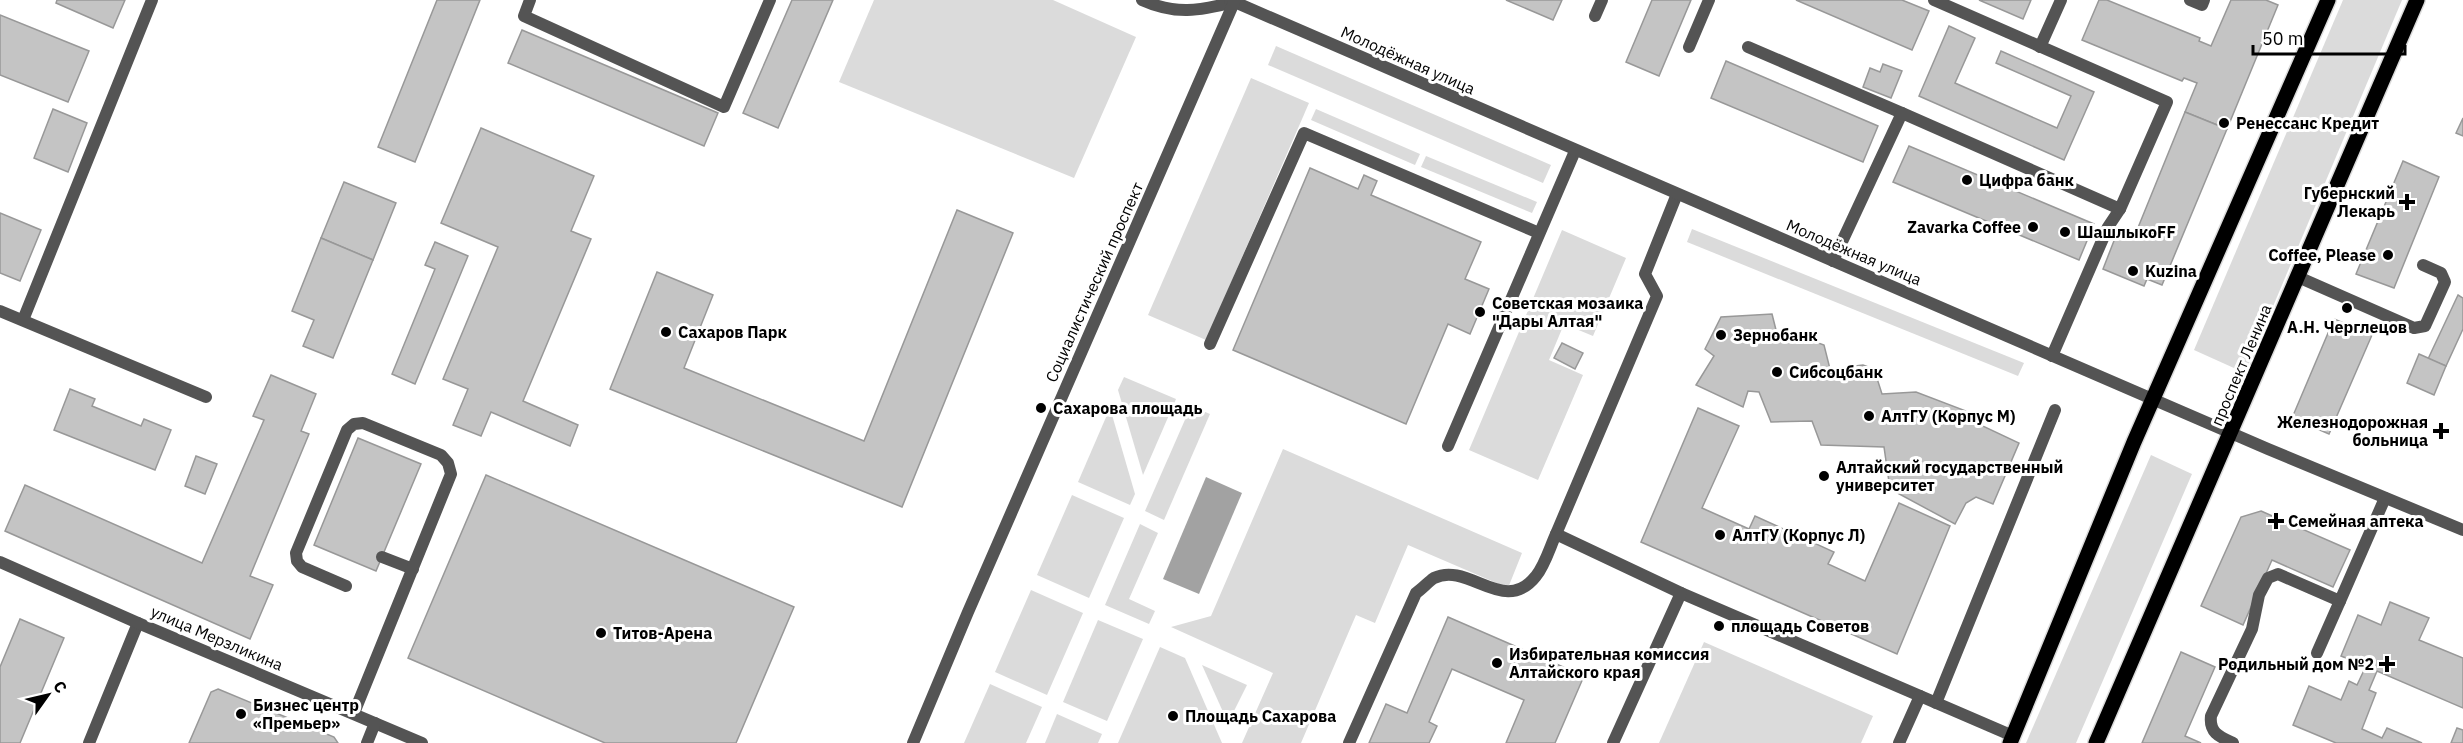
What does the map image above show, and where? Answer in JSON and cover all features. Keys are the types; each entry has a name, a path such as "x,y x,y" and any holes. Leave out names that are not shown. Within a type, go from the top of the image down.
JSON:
{"main road":[{"path":"2011,740 2153,399 2328,0"},
{"name":"проспект Ленина","path":"2096,743 2417,0"}],"street":[{"path":"22,320 152,0"},
{"path":"530,0 524,15 724,107 770,0"},
{"path":"1142,0 1162,9 1193,10 1202,10 1233,1"},
{"path":"1595,16 1602,0"},
{"path":"1689,47 1709,0"},
{"path":"1934,0 2167,102 2120,209 2108,227 2052,356"},
{"path":"2040,47 2061,0"},
{"path":"2190,0 2202,5 2204,0"},
{"name":"Молодёжная улица","path":"1233,1 1575,151 2231,433 2463,530"},
{"name":"Социалистический проспект","path":"913,743 972,601 1233,1"},
{"path":"1748,47 2120,209"},
{"path":"1833,261 1902,113"},
{"path":"1210,344 1304,133 1539,233"},
{"path":"1448,446 1575,151"},
{"path":"1348,743 1416,593 1435,578 1457,575 1502,593 1524,587 1537,575 1657,296 1645,274 1677,194"},
{"path":"2298,277 2414,328 2425,326 2445,282 2441,273 2423,265"},
{"path":"0,311 206,397"},
{"path":"1936,703 2055,410"},
{"path":"346,586 302,567 297,561 296,553 347,430 363,423 441,455 450,469 446,486 354,713"},
{"path":"2317,653 2385,498"},
{"path":"1556,534 1681,593 1936,703 2011,740"},
{"path":"382,557 413,569"},
{"name":"улица Мерзликина","path":"0,562 422,743"},
{"path":"2233,743 2214,733 2211,716 2252,628 2258,598 2268,578 2278,574 2340,601"},
{"path":"1612,743 1681,593"},
{"path":"88,743 138,623"},
{"path":"1899,743 1920,696"},
{"path":"367,743 375,723"}],"shaded area":[{"path":"874,0 1053,0 1136,37 1074,178 839,82"},
{"path":"2343,0 2402,0 2245,373 2194,350"},
{"path":"1276,46 1551,165 1543,183 1268,65"},
{"path":"1251,78 1309,103 1206,340 1148,315"},
{"path":"1316,109 1420,154 1415,165 1311,120"},
{"path":"1426,156 1537,202 1532,213 1421,167"},
{"path":"1692,229 2024,363 2018,376 1687,242"},
{"path":"1562,230 1626,258 1593,336 1564,324 1549,360 1583,375 1538,480 1469,450"},
{"path":"1124,377 1176,399 1143,475 1118,390"},
{"path":"1191,406 1210,414 1164,520 1145,511"},
{"path":"1110,408 1135,494 1130,505 1078,482"},
{"path":"1283,449 1522,553 1508,588 1408,545 1375,623 1356,615 1301,743 1242,743 1273,673 1171,627 1211,616"},
{"path":"2151,455 2192,474 2076,743 2026,743"},
{"path":"1206,477 1242,493 1199,594 1163,579"},
{"path":"1072,495 1124,518 1089,598 1037,575"},
{"path":"1140,524 1158,533 1129,599 1155,611 1149,624 1105,605"},
{"path":"1031,590 1083,613 1047,695 995,672"},
{"path":"1098,620 1143,639 1107,721 1063,702"},
{"path":"1704,642 1873,716 1861,743 1659,743"},
{"path":"1160,647 1185,658 1222,743 1118,743"},
{"path":"1202,665 1247,685 1228,723"},
{"path":"990,684 1042,707 1026,743 964,743"},
{"path":"1057,714 1102,734 1098,743 1045,743"}],"building":[{"path":"57,0 125,0 113,28 56,3"},
{"path":"437,0 480,0 415,162 378,147"},
{"path":"792,0 833,0 778,128 743,113"},
{"path":"1506,0 1562,0 1553,20"},
{"path":"1652,0 1691,0 1659,76 1626,62"},
{"path":"1796,0 1902,0 1929,11 1912,50"},
{"path":"1979,0 2031,0 2023,19"},
{"path":"2099,0 2107,0 2200,38 2199,41 2211,46 2231,0 2266,0 2278,5 2227,129 2185,112 2197,83 2184,78 2182,81 2082,40"},
{"path":"0,15 89,51 68,102 0,75"},
{"path":"1949,26 1975,38 1955,83 2057,128 2071,96 1996,63 2001,51 2094,92 2064,160 1919,96"},
{"path":"522,30 718,113 704,146 508,63"},
{"path":"1726,61 1878,126 1863,162 1711,98"},
{"path":"1883,64 1902,71 1891,98 1863,87 1870,68 1880,72"},
{"path":"53,109 87,123 68,172 34,158"},
{"path":"2185,112 2227,129 2162,285 2147,279 2144,286 2103,269 2119,228 2135,235"},
{"path":"2463,118 2463,136 2456,133"},
{"path":"481,128 594,176 571,231 591,239 523,401 578,425 570,446 491,412 481,436 453,425 468,389 443,379 498,247 441,223"},
{"path":"1909,146 2094,224 2079,260 1893,182"},
{"path":"2403,161 2439,177 2394,288 2356,274"},
{"path":"1310,168 1358,189 1364,175 1377,181 1371,195 1481,242 1465,279 1489,289 1470,334 1448,324 1406,424 1233,350"},
{"path":"344,182 396,203 373,260 321,238"},
{"name":"Сахаров Парк","path":"957,210 1013,233 902,507 610,389 657,272 713,295 684,368 864,441"},
{"path":"0,213 41,230 20,281 0,273"},
{"path":"321,238 373,260 333,358 303,346 314,320 292,311"},
{"path":"435,242 468,256 415,384 392,374 435,269 425,265"},
{"path":"2458,295 2463,298 2463,329 2446,366 2428,359"},
{"name":"АлтГУ (Корпус М)","path":"1772,314 1779,342 1813,341 1824,345 1830,369 1863,365 1874,369 1882,394 1916,392 1966,411 1972,421 2019,443 1993,504 1976,497 1966,503 1955,524 1890,489 1884,447 1821,445 1812,421 1771,422 1759,392 1748,391 1743,407 1696,385 1714,356 1705,349 1721,317"},
{"path":"2334,319 2372,335 2329,434 2292,418"},
{"path":"1562,343 1583,353 1575,369 1554,358"},
{"path":"2419,354 2446,366 2434,395 2407,383"},
{"path":"271,375 316,394 301,431 309,434 250,576 273,585 250,639 5,531 25,485 202,563 264,420 253,416"},
{"path":"70,389 95,399 92,406 141,426 144,419 171,430 155,470 54,430"},
{"name":"АлтГУ (Корпус Л)","path":"1698,408 1739,426 1702,508 1749,529 1755,516 1834,552 1828,564 1865,581 1899,503 1950,526 1897,654 1641,542"},
{"path":"358,438 421,464 376,571 314,545"},
{"path":"196,456 217,464 205,494 185,486"},
{"name":"Титов-Арена","path":"486,475 794,607 736,743 605,743 408,658"},
{"path":"2261,511 2350,550 2333,587 2272,560 2243,625 2201,606 2241,517"},
{"path":"2390,602 2429,618 2419,640 2463,658 2463,708 2377,671 2369,690 2376,693 2362,729 2382,738 2387,728 2422,743 2336,743 2293,725 2309,686 2341,700 2349,681 2357,685 2366,666 2341,656 2358,615 2381,625"},
{"path":"1448,617 1584,676 1555,743 1506,743 1524,700 1452,669 1429,722 1437,726 1429,743 1369,743 1386,704 1407,713"},
{"path":"20,619 64,638 20,743 0,743 0,667"},
{"path":"2181,652 2215,667 2185,736 2201,743 2142,743"},
{"name":"Бизнес центр «Премьер»","path":"218,689 334,737 338,743 189,743 211,692"},
{"path":"2457,728 2463,730 2463,743 2451,743"}],"place":[{"name":"Ренессанс Кредит","path":"2224,123"},
{"name":"Цифра банк","path":"1967,180"},
{"name":"Губернский Лекарь","path":"2407,202"},
{"name":"Zavarka Coffee","path":"2033,227"},
{"name":"ШашлыкоFF","path":"2065,232"},
{"name":"Coffee, Please","path":"2388,255"},
{"name":"Kuzina","path":"2133,271"},
{"name":"А.Н. Черглецов","path":"2347,308"},
{"name":"Советская мозаика \"Дары Алтая\"","path":"1480,312"},
{"name":"Сахаров Парк","path":"666,332"},
{"name":"Зернобанк","path":"1721,335"},
{"name":"Сибсоцбанк","path":"1777,372"},
{"name":"Сахарова площадь","path":"1041,408"},
{"name":"АлтГУ (Корпус М)","path":"1869,416"},
{"name":"Железнодорожная больница","path":"2441,431"},
{"name":"Алтайский государственный университет","path":"1824,476"},
{"name":"Семейная аптека","path":"2276,521"},
{"name":"АлтГУ (Корпус Л)","path":"1720,535"},
{"name":"площадь Советов","path":"1719,626"},
{"name":"Титов-Арена","path":"601,633"},
{"name":"Избирательная комиссия Алтайского края","path":"1497,663"},
{"name":"Родильный дом №2","path":"2387,664"},
{"name":"Бизнес центр «Премьер»","path":"241,714"},
{"name":"Площадь Сахарова","path":"1173,716"}]}
